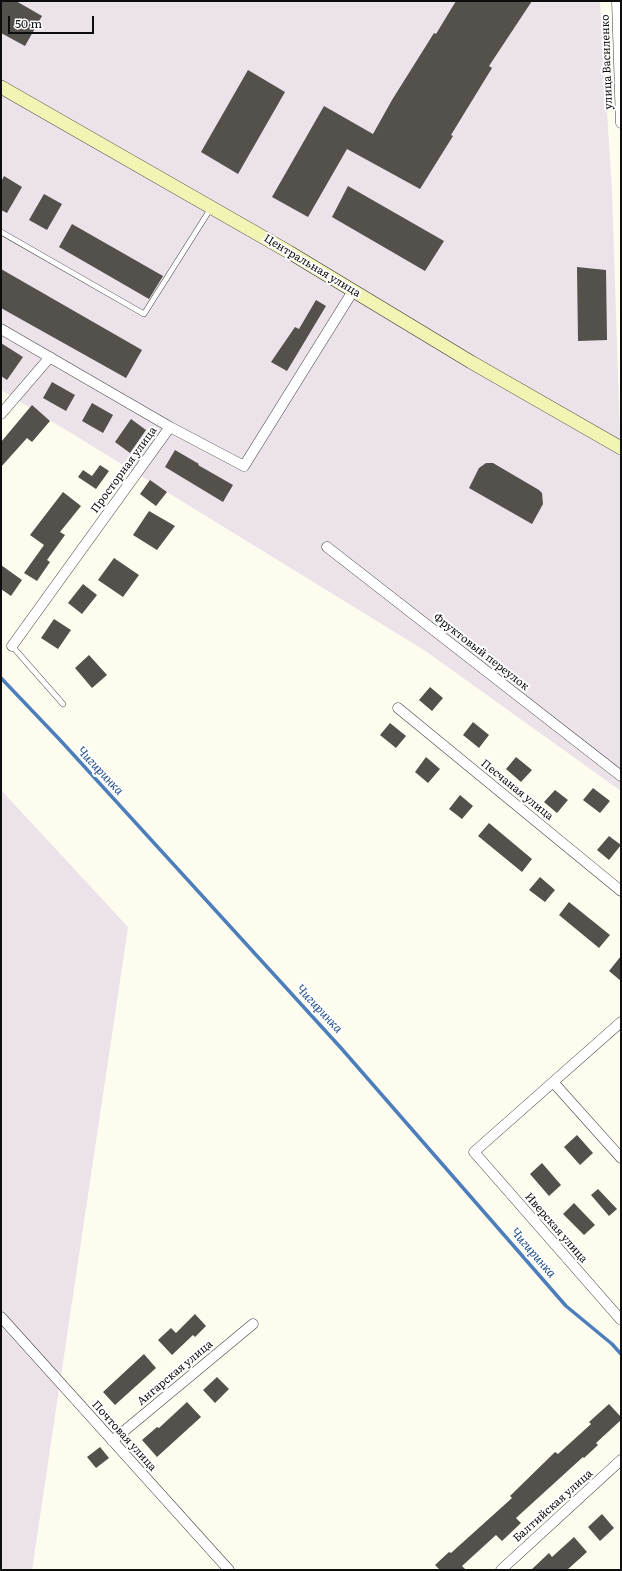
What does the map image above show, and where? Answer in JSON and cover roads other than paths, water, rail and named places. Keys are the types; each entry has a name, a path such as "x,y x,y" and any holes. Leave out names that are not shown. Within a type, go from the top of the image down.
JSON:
{"street":[{"name":"улица Василенко","path":"617,1 621,123"},
{"name":"Центральная улица","path":"1,87 289,252 471,362 621,448"},
{"name":"Просторная улица","path":"12,646 170,427 244,466 353,291"},
{"path":"1,329 170,427"},
{"path":"1,414 50,357"},
{"name":"Фруктовый переулок","path":"327,547 621,776"},
{"name":"Песчаная улица","path":"398,708 621,891"},
{"path":"621,1022 553,1082 621,1158"},
{"name":"Иверская улица","path":"553,1082 474,1152 621,1320"},
{"name":"Почтовая улица","path":"1,1317 229,1570"},
{"name":"Ангарская улица","path":"112,1441 253,1324"},
{"name":"Балтийская улица","path":"501,1570 621,1460"}],"lane":[{"path":"1,232 144,314 211,207"},
{"path":"12,646 63,704"}],"waterway":[{"name":"Чигиринка","path":"1,678 61,741 341,1048 566,1306 612,1344 621,1354"}]}
